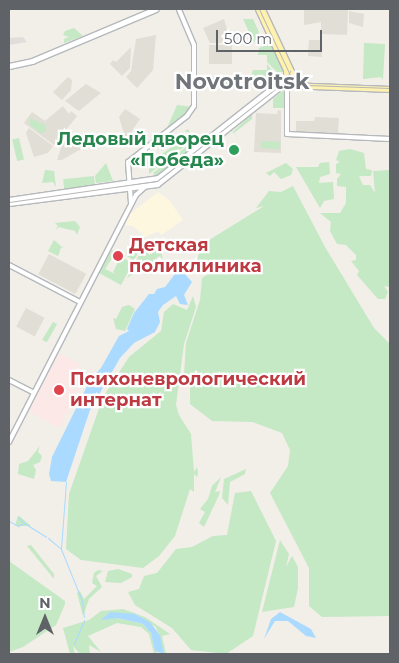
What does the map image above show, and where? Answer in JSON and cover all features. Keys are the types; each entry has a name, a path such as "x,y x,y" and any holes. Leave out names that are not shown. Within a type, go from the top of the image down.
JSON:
{"main road":[{"path":"9,66 32,61 156,9"},
{"path":"258,9 274,35 287,74 287,83"},
{"path":"262,9 296,84"},
{"path":"9,200 130,185 158,178 277,84 287,74"},
{"path":"130,185 146,186 159,183 287,83"},
{"path":"277,84 390,88"}],"street":[{"path":"131,203 128,162 186,116 194,106 195,49 179,9"},
{"path":"287,83 286,134 390,139"},
{"path":"9,442 131,203 138,191 146,186"},
{"path":"9,265 80,302"},
{"path":"9,380 34,393"}],"shaded area":[{"path":"304,9 348,10 347,35 321,34 321,22 304,25"},
{"path":"349,11 364,14 363,27 349,23"},
{"path":"224,19 231,43 210,43 203,28"},
{"path":"156,35 153,70 137,88 126,77 131,71 136,39"},
{"path":"23,37 27,42 9,45 9,38"},
{"path":"309,40 320,40 322,57 308,56"},
{"path":"209,45 232,45 232,64 209,64"},
{"path":"131,47 130,68 122,76 110,64 113,60 116,62"},
{"path":"68,77 72,80 71,90 62,100 53,92"},
{"path":"86,84 101,93 79,111 65,101"},
{"path":"63,106 69,114 71,111 77,116 54,145 24,123 32,112 45,121"},
{"path":"125,109 140,119 126,140 119,117"},
{"path":"278,110 281,111 281,153 254,152 256,113 277,114"},
{"path":"315,117 339,118 338,135 296,133 296,121 314,121"},
{"path":"29,128 53,146 48,153 34,157 26,133"},
{"path":"73,136 81,149 62,160 57,160 63,142"},
{"path":"158,192 169,200 183,220 161,235 158,231 145,237 133,226 125,225 130,214"},
{"path":"49,254 86,274 75,294 38,274"},
{"path":"26,308 45,318 35,336 16,327"},
{"name":"Психоневрологический интернат","path":"59,353 80,364 71,382 79,389 59,428 29,412"}],"green space":[{"path":"243,19 253,19 259,32 254,43"},
{"path":"74,28 83,36 64,43 64,39 69,37 63,35 65,31"},
{"path":"271,43 284,70 280,75 267,62 267,55 258,55 259,48"},
{"path":"364,43 385,44 383,80 381,77 363,79"},
{"path":"267,64 278,78 250,79 253,70 267,70"},
{"path":"211,77 228,78 228,87 211,86"},
{"path":"284,90 284,108 273,108 273,99"},
{"path":"177,105 193,107 167,129 167,128"},
{"path":"252,114 252,119 234,133 244,146 233,132 226,138"},
{"path":"30,118 45,125 46,132 40,133 30,125"},
{"path":"188,129 193,140 149,174 149,163 179,142 188,133 185,131"},
{"path":"209,133 156,177 153,173 195,140 199,141"},
{"path":"19,138 24,159 17,161 12,140"},
{"path":"261,141 280,142 280,149 261,148"},
{"path":"350,149 364,153 366,169 372,170 371,176 359,176 363,185 370,185 375,193 373,171 390,170 390,287 384,286 388,292 385,299 378,299 357,275 359,271 351,261 356,260 356,255 346,245 337,244 330,231 331,222 320,213 340,213 346,203 346,187 337,186 337,179 341,174 336,173 336,164 340,162 336,160 339,151"},
{"path":"329,162 330,174 320,177 319,183 333,182 334,199 324,201 320,208 296,167 318,167 320,163"},
{"path":"106,163 113,181 96,183 95,176"},
{"path":"286,163 293,169 291,175 281,179 274,172 270,176 266,173"},
{"path":"45,170 54,171 56,187 53,182 42,183"},
{"path":"94,176 95,186 64,189 63,179"},
{"path":"293,186 325,247 374,328 390,344 390,616 322,617 309,606 309,568 270,493 288,466 290,450 282,433 253,422 212,421 190,404 190,387 184,374 186,343 200,300 202,278 210,273 196,265 201,245 264,206 256,208 269,191 281,192"},
{"path":"75,221 80,227 77,235 75,231 59,227 55,230 58,226 55,223"},
{"path":"54,240 62,247 66,246 61,248 58,256 48,251"},
{"path":"147,246 149,255 160,249 163,259 159,256 153,261 146,275 139,270 127,278 140,253"},
{"path":"112,250 116,252 105,269 115,274 113,272 121,256 131,263 133,260 127,256 129,253 132,250 138,253 121,285 99,273"},
{"path":"193,296 196,307 184,344 176,405 179,415 191,434 194,472 197,467 198,473 197,477 194,474 194,492 190,489 175,536 159,556 143,568 81,560 66,549 69,494 103,397 129,357 161,331 164,312 173,304 187,310"},
{"path":"129,305 135,309 125,331 116,329 113,318 116,319 122,307"},
{"path":"53,322 57,324 47,342 42,340"},
{"path":"40,446 38,452 42,456 40,462 33,465 36,470 34,479 18,474 19,464 28,461"},
{"path":"246,469 245,474 230,482 228,505 222,498 224,479"},
{"path":"221,477 215,492 220,491 219,495 204,527 199,523 205,512 200,509 208,499 212,486"},
{"path":"251,491 276,541 253,636 226,654 191,650 172,628 135,605 128,592 139,589 144,576 157,573 176,549 192,547 213,536 227,535 235,493"},
{"path":"19,516 31,526 15,526"},
{"path":"280,540 289,554 286,567 292,556 298,567 298,588 294,607 262,612"},
{"path":"31,545 54,574 54,579 27,546"},
{"path":"9,561 65,601 65,604 56,625 23,647 9,652"},
{"path":"118,569 132,574 132,577 121,583 105,582 108,571"},
{"path":"98,570 103,571 96,576 102,587 89,599 83,616 77,593 80,591 84,599 97,586 92,583 94,573"},
{"path":"123,609 145,617 170,634 162,636 166,654 164,654 156,627 135,614 104,621 118,618 143,624 151,633 155,651 159,654 154,654 149,634 141,627 117,623 88,636 101,652 89,645 90,654 80,654 73,646 75,654 70,654 63,628 89,620 101,611"}],"water":[{"path":"184,273 192,282 184,295 188,305 180,304 176,296 163,305 158,312 160,322 155,332 134,343 120,358 90,410 66,482 51,481 49,474 52,457 90,380 101,368 119,336 129,331 127,329 134,313 149,294 154,294 157,289 165,287 175,274"},
{"path":"110,612 135,614 151,623 160,636 164,654 155,651 151,633 143,624 118,618 101,620"},
{"path":"280,612 311,629 316,638 306,636 288,621 275,621 264,639 271,619"}],"waterway":[{"path":"66,482 61,549 82,601 84,617"},
{"path":"18,517 24,523"},
{"path":"9,521 18,526 24,523 46,537"},
{"path":"48,538 61,549"},
{"path":"74,644 84,620"}],"tram line":[{"path":"259,9 291,77"},
{"path":"9,202 157,181 284,82 290,71"},
{"path":"280,84 390,88"}],"place":[{"name":"Ледовый дворец «Победа»","path":"234,150"},
{"name":"Детская поликлиника","path":"118,256"},
{"name":"Психоневрологический интернат","path":"59,390"}],"district":[{"name":"Novotroitsk","path":"242,82"}]}
